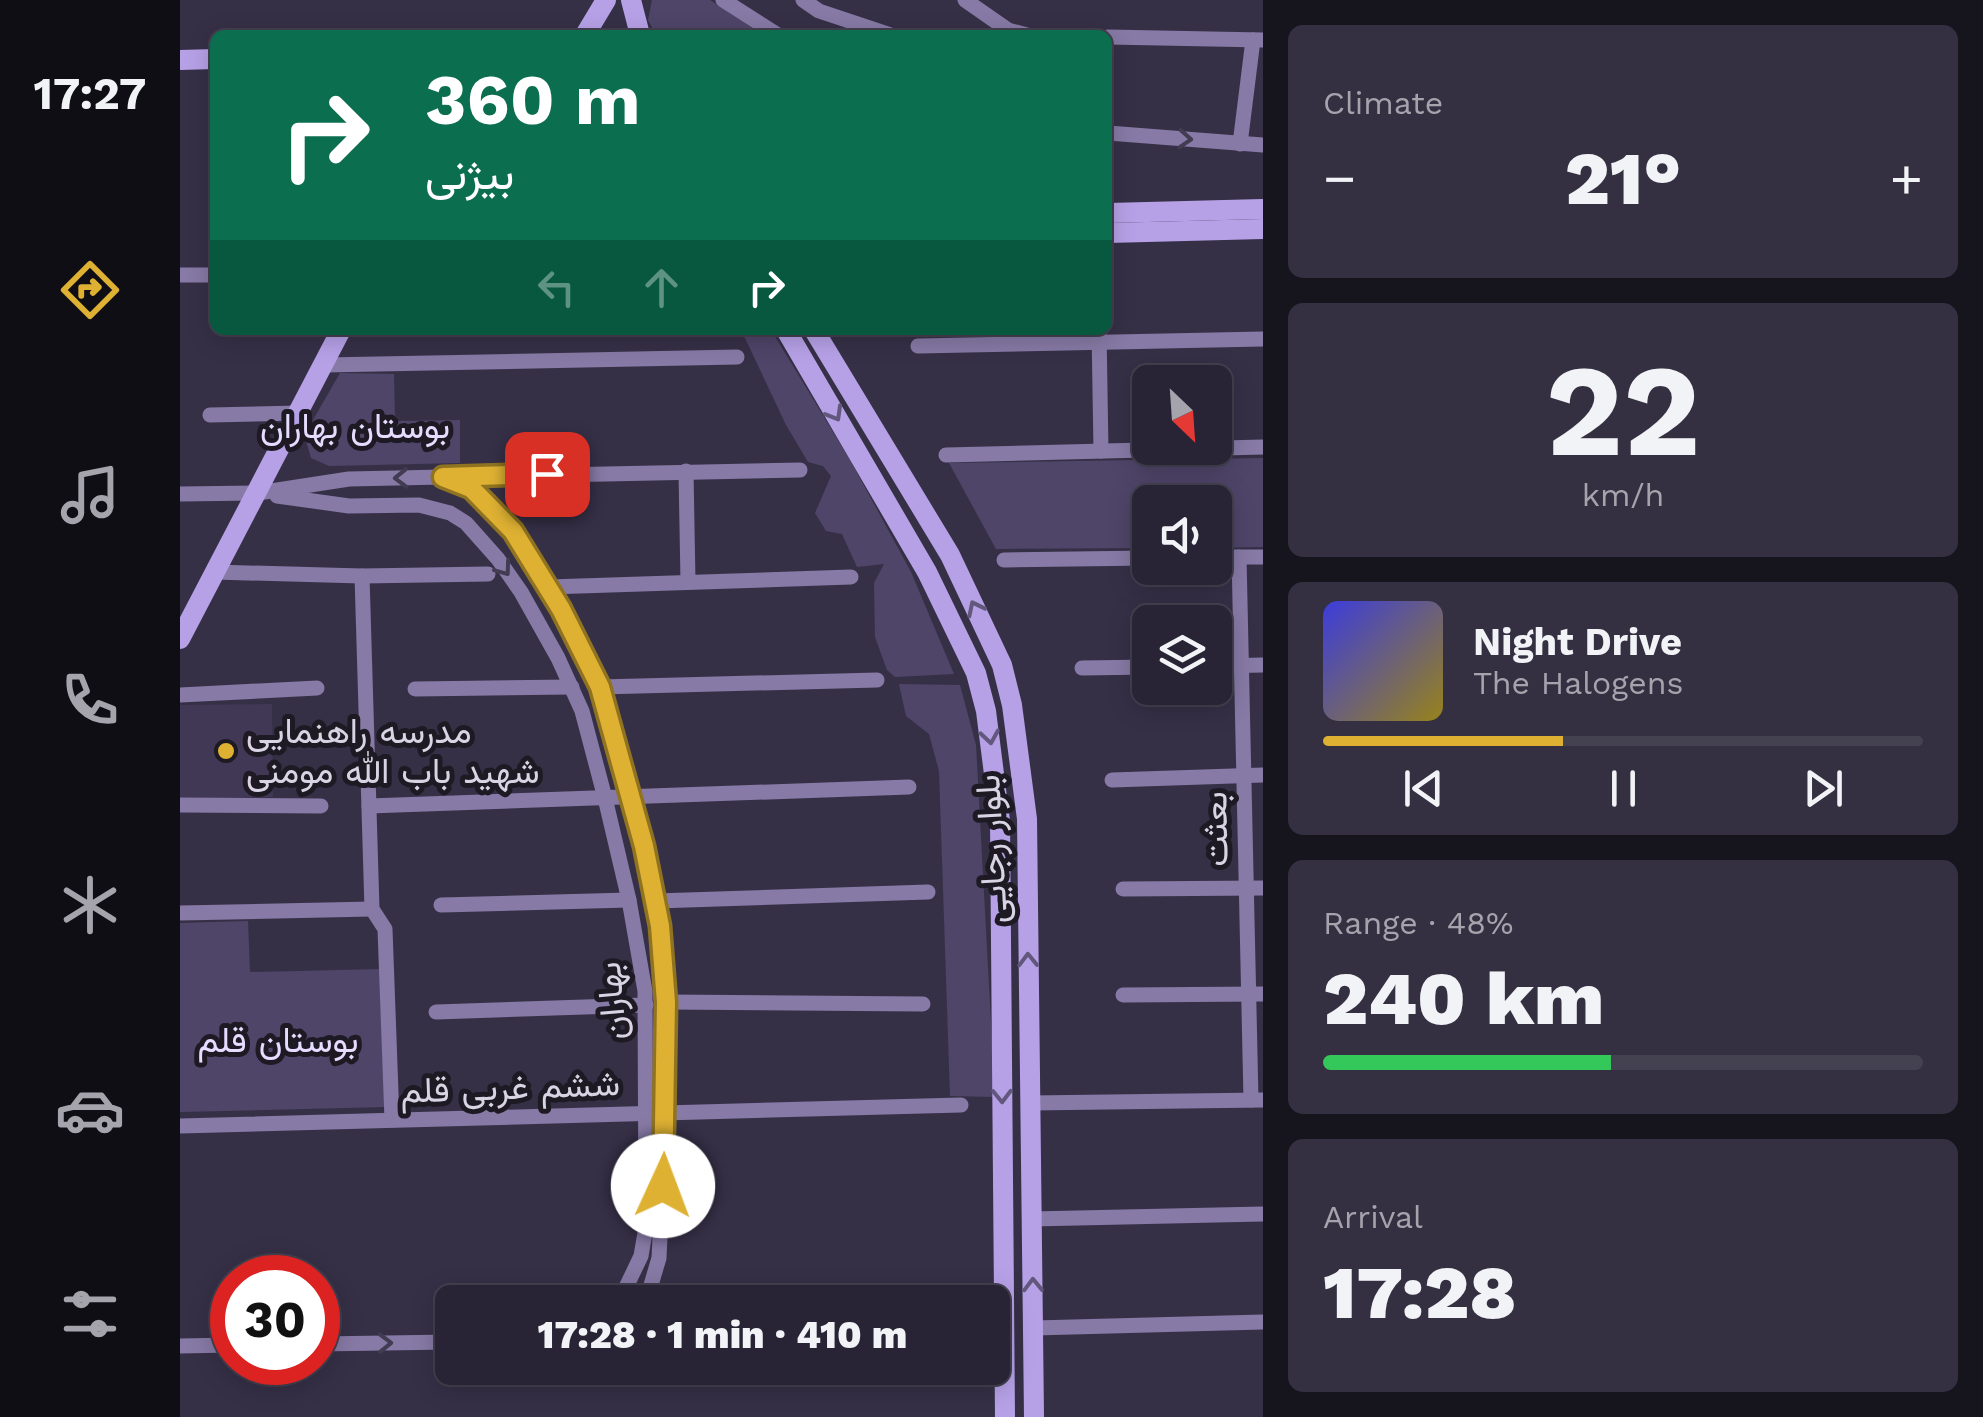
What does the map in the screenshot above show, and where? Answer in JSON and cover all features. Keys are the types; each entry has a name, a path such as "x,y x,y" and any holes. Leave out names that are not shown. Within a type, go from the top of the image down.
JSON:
{"main road":[{"path":"589,30 606,0"},
{"path":"631,0 639,30"},
{"path":"180,60 210,59"},
{"path":"1112,213 1263,208"},
{"path":"1112,233 1263,229"},
{"path":"180,639 339,335"},
{"name":"بلوار رجایی","path":"789,335 927,572 976,673 992,750 1000,821 998,1285"},
{"name":"بلوار رجایی","path":"817,335 950,555 1002,665 1017,732 1027,819 1034,1417"},
{"path":"976,673 1002,665"},
{"name":"بلوار رجایی","path":"1002,1385 1005,1417"}],"street":[{"path":"723,0 770,30"},
{"path":"803,0 819,11 875,30"},
{"path":"965,0 1008,30"},
{"path":"1112,37 1258,40 1240,144"},
{"path":"1112,134 1263,146"},
{"path":"180,275 210,275"},
{"path":"918,346 1099,336 1263,340"},
{"path":"1099,336 1101,451"},
{"path":"324,365 737,357"},
{"path":"210,414 300,412"},
{"path":"946,455 1263,446"},
{"path":"180,494 258,493 349,479 800,470"},
{"path":"686,471 688,582"},
{"name":"بهاران","path":"443,477 471,488 498,512 548,587 600,687 631,797 656,900 666,1002 666,1112 659,1258 651,1285"},
{"path":"349,479 340,484 338,493 349,506"},
{"name":"بهاران","path":"258,493 349,506 419,505 438,508 466,523 521,592 572,687 606,798 629,900 646,1005 645,1239 629,1285"},
{"path":"1232,557 1263,557"},
{"name":"بعثت","path":"1239,557 1244,776 1255,888 1257,1100"},
{"path":"1004,560 1132,558"},
{"path":"214,572 488,574"},
{"path":"362,576 372,909 385,929 392,1120"},
{"path":"548,587 851,577"},
{"path":"1232,666 1263,666"},
{"path":"1082,668 1132,667"},
{"path":"600,687 877,680"},
{"path":"415,689 572,687"},
{"path":"180,695 317,688"},
{"path":"1112,780 1263,775"},
{"path":"368,806 909,787"},
{"path":"180,804 322,806"},
{"path":"1123,889 1255,888"},
{"path":"656,900 928,892"},
{"path":"441,904 629,900"},
{"path":"180,914 372,909"},
{"path":"1123,995 1256,994"},
{"path":"666,1002 922,1004"},
{"path":"436,1012 646,1005"},
{"path":"1030,1103 1257,1100"},
{"name":"ششم غربی قلم","path":"180,1126 961,1105"},
{"path":"1031,1219 1263,1214"},
{"path":"1034,1328 1263,1322"},
{"path":"340,1344 435,1342"},
{"path":"180,1346 210,1345"}],"shaded area":[{"name":"مدرسه راهنمایی شهید باب الله مومنی","path":"272,704 273,797 180,799 180,705"}],"green space":[{"path":"652,0 710,0 757,30 653,30 648,20"},
{"path":"742,335 774,335 849,458 911,572 954,674 895,677 887,670 875,637 874,583 884,564 857,567 842,534 826,531 815,513 831,476 823,466 808,462"},
{"name":"بوستان بهاران","path":"340,373 394,374 395,421 460,420 460,463 329,466 311,458 306,441 313,420"},
{"path":"1232,458 1263,458 1263,547 1232,548 1232,485 1132,485 1132,548 996,549 949,463 1132,460 1132,465 1232,465"},
{"path":"899,684 960,685 976,745 995,1097 950,1096 939,771 929,734 906,716"},
{"name":"بوستان قلم","path":"248,921 250,972 382,969 385,1107 180,1112 180,923"}],"place":[{"name":"مدرسه راهنمایی شهید باب الله مومنی","path":"226,751"}],"route":[{"path":"547,474 443,477 460,482 486,500 534,561 600,687 614,731 660,926 666,1002 663,1186"}]}
